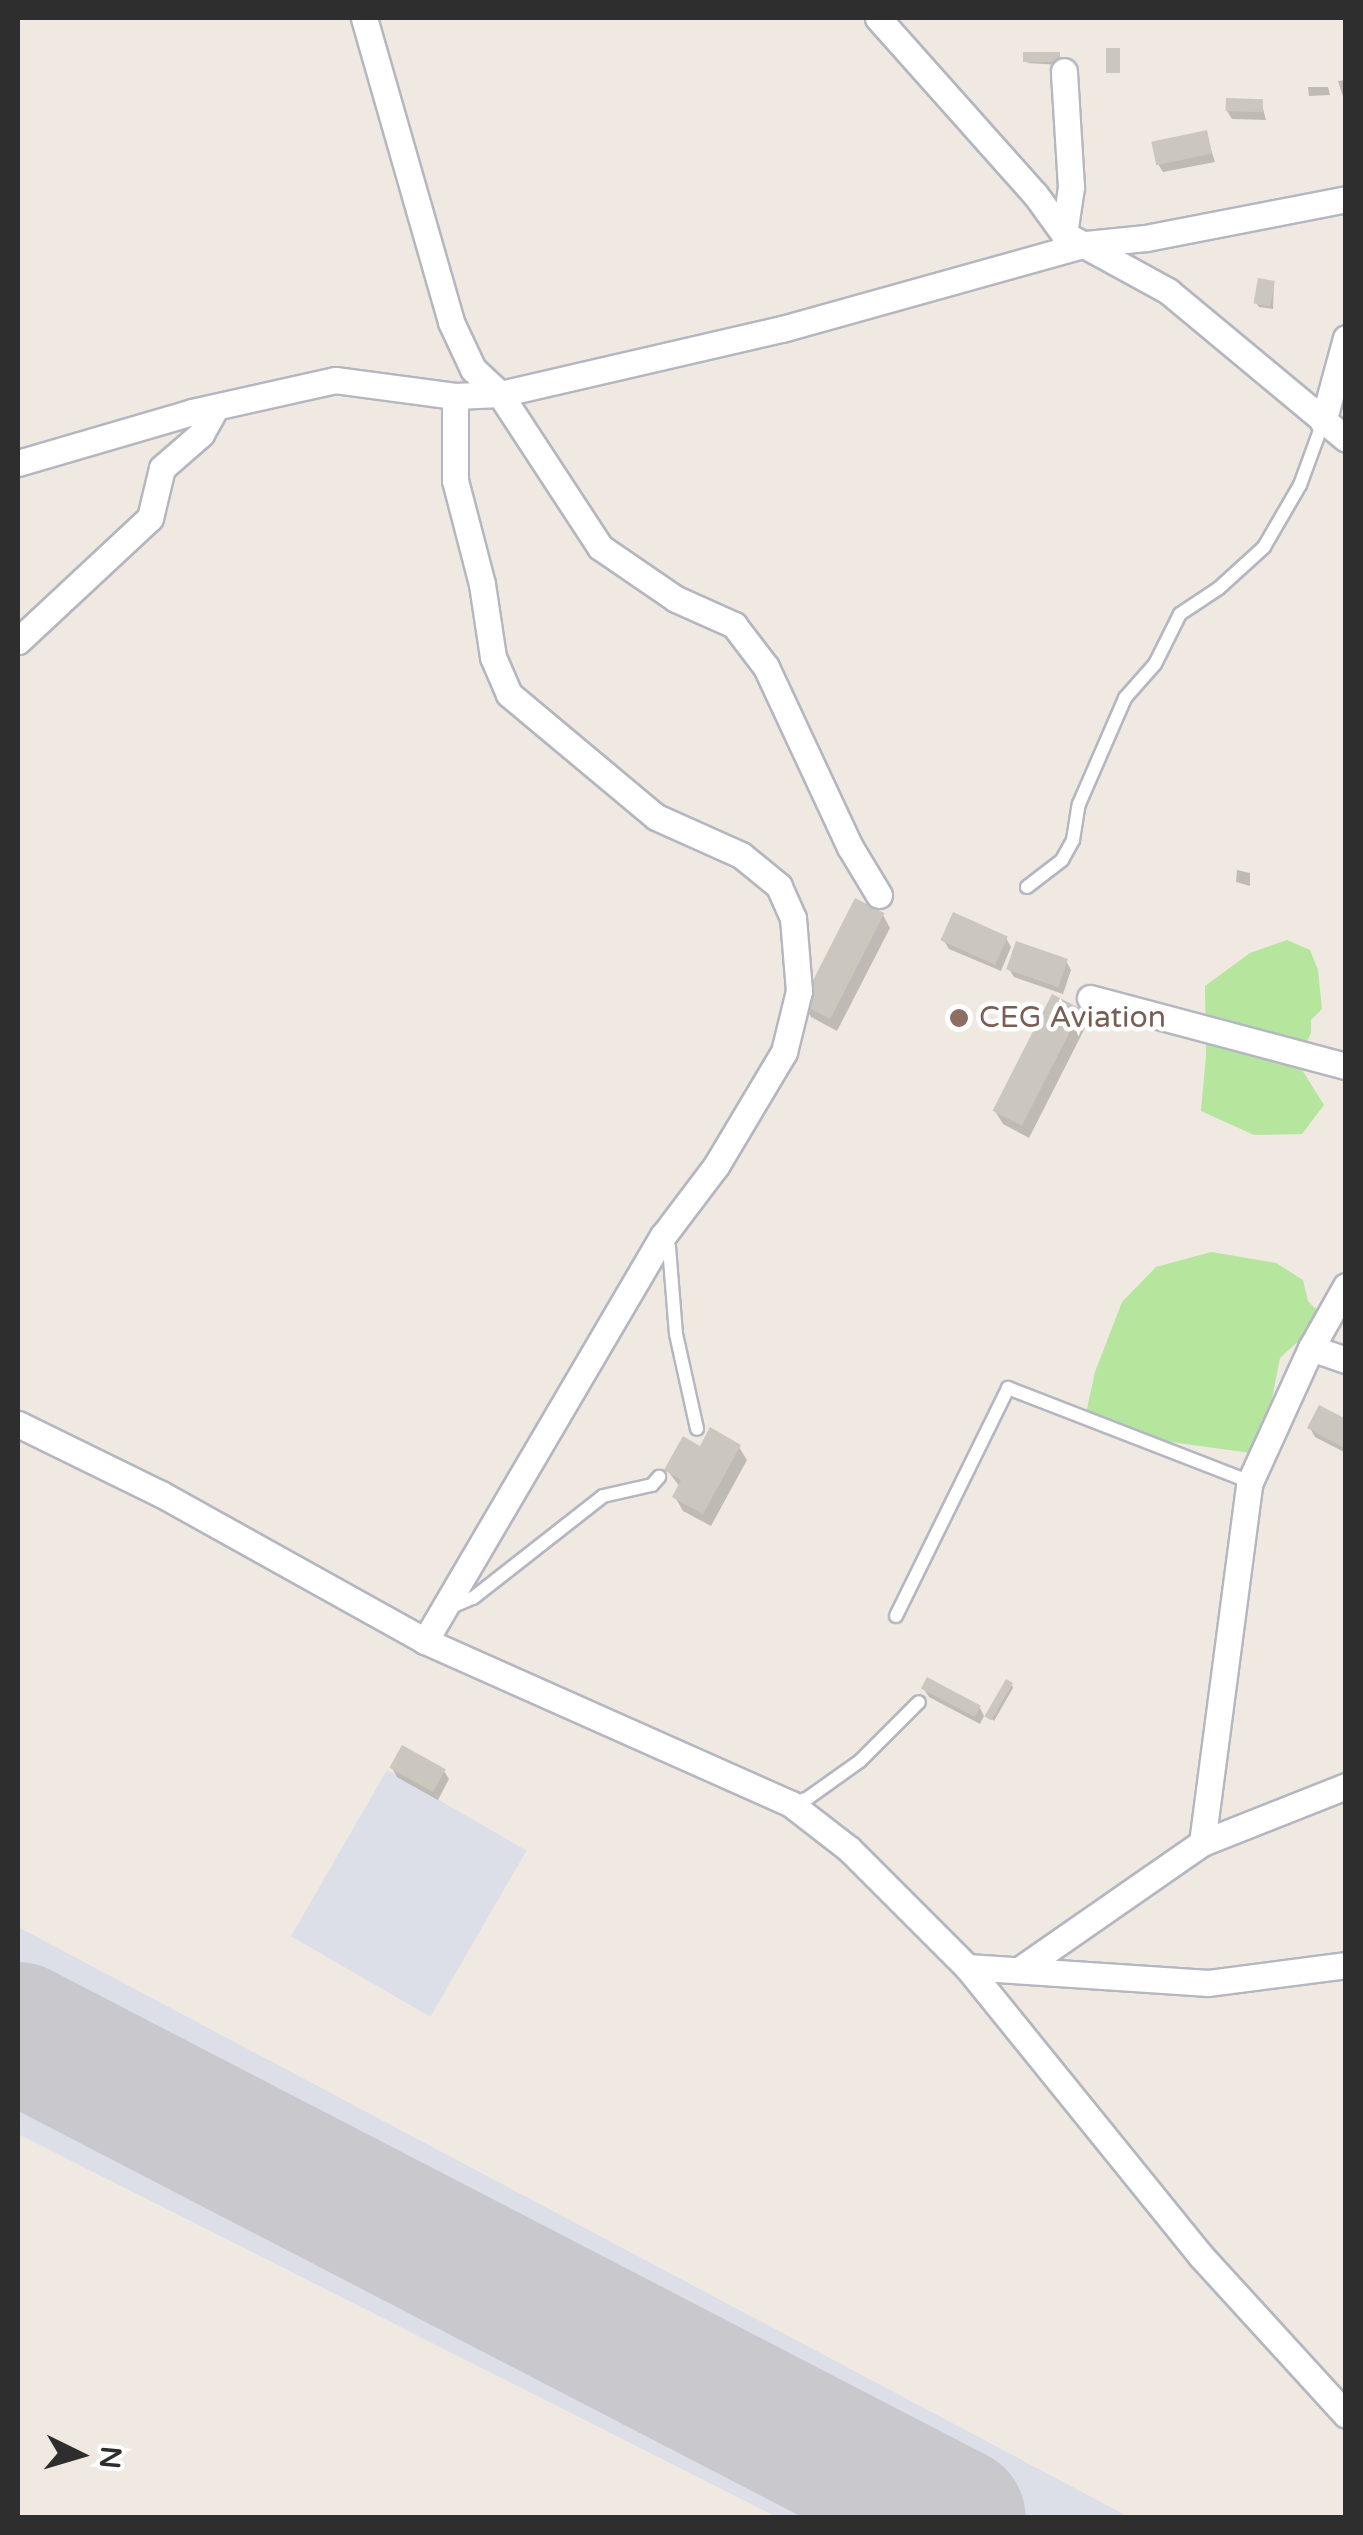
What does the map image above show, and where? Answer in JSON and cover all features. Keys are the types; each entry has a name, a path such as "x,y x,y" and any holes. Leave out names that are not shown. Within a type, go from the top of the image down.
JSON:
{"street":[{"path":"364,18 451,322 473,369 500,394 600,547 676,598 734,625 766,667 850,847 879,895"},
{"path":"878,18 1075,239 1168,291 1346,439"},
{"path":"1064,71 1075,239"},
{"path":"18,463 216,407 336,380 454,396 500,394 782,329 1075,239 1146,238 1346,199"},
{"path":"1324,422 1346,338"},
{"path":"425,1640 663,1236 716,1166 784,1052 799,992 793,918 779,886 742,855 656,817 509,694 492,657 482,584 455,480 454,396"},
{"path":"18,641 150,518 162,468 201,434 216,407"},
{"path":"1090,998 1346,1066"},
{"path":"1202,1844 1250,1482 1311,1348 1346,1286"},
{"path":"1311,1348 1346,1360"},
{"path":"18,1424 161,1494 425,1640 791,1804 849,1849 967,1967 1201,2256 1346,2414"},
{"path":"1022,1968 1202,1844 1346,1786"},
{"path":"967,1967 1208,1983 1346,1965"}],"lane":[{"path":"1027,888 1062,860 1073,840 1079,804 1125,698 1155,664 1180,614 1219,588 1264,547 1300,486 1324,422"},
{"path":"663,1236 669,1247 676,1334 697,1429"},
{"path":"896,1616 1008,1388 1250,1482"},
{"path":"442,1611 473,1598 604,1496 652,1485 659,1477"},
{"path":"791,1804 808,1798 860,1761 919,1702"}],"shaded area":[{"path":"387,1770 526,1850 430,2017 291,1936"},
{"path":"18,1927 1129,2517 777,2517 18,2134"}],"green space":[{"path":"1287,940 1310,950 1318,970 1322,1009 1311,1020 1311,1033 1297,1062 1324,1105 1302,1134 1254,1135 1201,1111 1206,1055 1205,986 1250,953"},
{"path":"1211,1252 1276,1263 1303,1280 1308,1301 1320,1313 1320,1321 1280,1358 1269,1414 1251,1453 1127,1436 1085,1418 1095,1372 1122,1302 1156,1267"}],"building":[{"path":"1106,48 1120,48 1120,73 1106,73"},
{"path":"1023,52 1060,52 1060,62 1023,62"},
{"path":"1226,98 1263,99 1263,112 1226,111"},
{"path":"1207,130 1212,153 1156,165 1151,142"},
{"path":"1258,278 1275,281 1270,307 1253,304"},
{"path":"855,898 884,913 830,1019 801,1004"},
{"path":"953,912 1008,936 995,965 940,940"},
{"path":"1016,941 1068,959 1058,987 1006,969"},
{"path":"1052,994 1081,1009 1022,1126 993,1111"},
{"path":"1319,1405 1346,1419 1346,1449 1307,1428"},
{"path":"710,1427 741,1445 703,1514 672,1497 681,1480 664,1470 683,1436 700,1446"},
{"path":"927,1677 981,1706 975,1717 921,1688"},
{"path":"1006,1679 1013,1683 991,1720 984,1716"},
{"path":"402,1745 446,1769 433,1792 389,1768"}],"runway":[{"path":"18,2032 956,2518"}],"place":[{"name":"CEG Aviation","path":"959,1018"}]}
